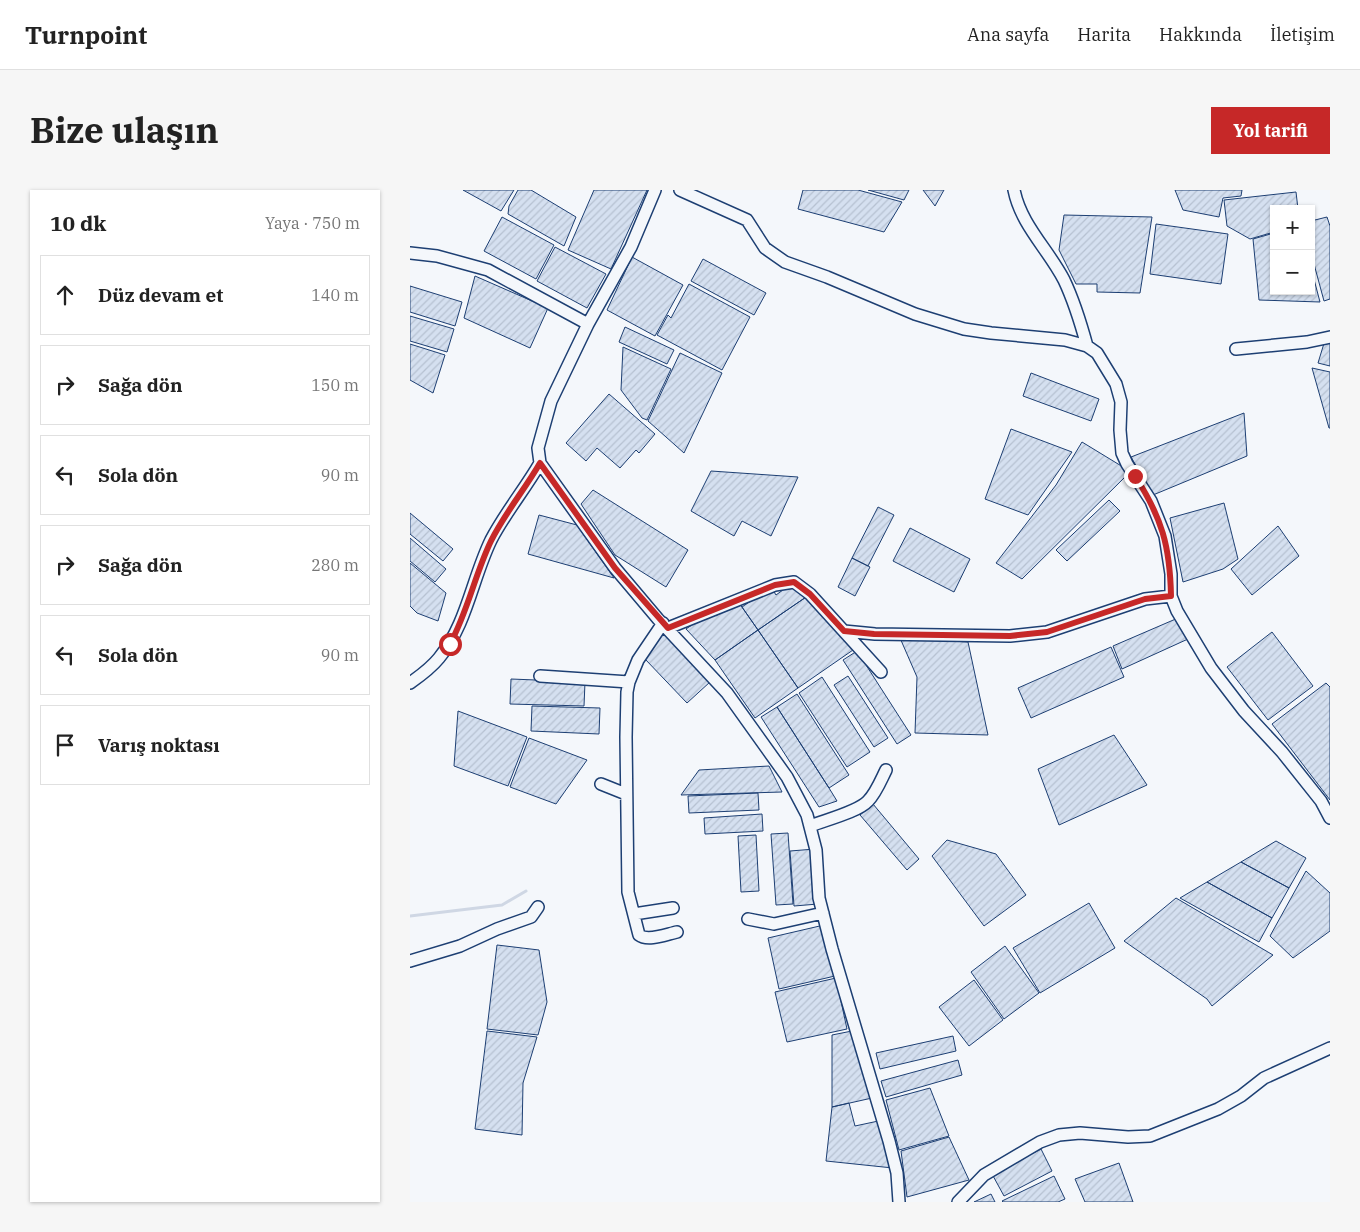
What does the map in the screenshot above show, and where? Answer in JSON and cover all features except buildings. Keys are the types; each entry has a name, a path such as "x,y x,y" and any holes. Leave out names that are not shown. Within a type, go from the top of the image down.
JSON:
{"street":[{"path":"655,190 631,247 588,324 551,402 538,448 540,463 615,568 733,700 787,778 807,815 816,850 823,913 889,1141 897,1172 899,1202"},
{"path":"680,190 748,220 765,248 784,262 827,277 915,314 964,329 1066,340 1087,346 1097,353 1116,384 1121,402 1120,430 1122,453 1151,501 1165,536 1171,574 1171,596 1184,625 1211,668 1244,711 1282,752 1322,801 1330,818"},
{"path":"1014,190 1017,205 1025,221 1064,280 1087,346"},
{"path":"410,253 437,256 488,270 588,324"},
{"path":"1236,349 1307,342 1330,337"},
{"path":"410,683 416,673 438,659 457,631 482,560 492,539 540,463"},
{"path":"677,932 643,938 639,935 628,892 626,737 629,682 638,660 665,626 775,585 794,582 810,594 882,672"},
{"path":"844,631 874,634 1010,636 1047,632 1145,599 1171,596"},
{"path":"540,676 629,682"},
{"path":"810,826 859,808 873,795 886,770"},
{"path":"600,784 626,794"},
{"path":"410,961 460,946 497,929 531,917 538,906"},
{"path":"634,914 673,908"},
{"path":"748,919 774,924 823,913"},
{"path":"958,1202 984,1175 1040,1142 1059,1135 1080,1133 1128,1137 1150,1136 1218,1109 1241,1096 1264,1078 1330,1048"}],"waterway":[{"path":"410,916 502,905 526,891"}],"route":[{"path":"450,644 460,625 482,560 492,539 540,463 615,568 668,628 739,598 775,585 794,582 810,594 844,631 874,634 987,637 1047,632 1145,599 1171,596 1171,574 1165,536 1151,501 1135,476"}]}
